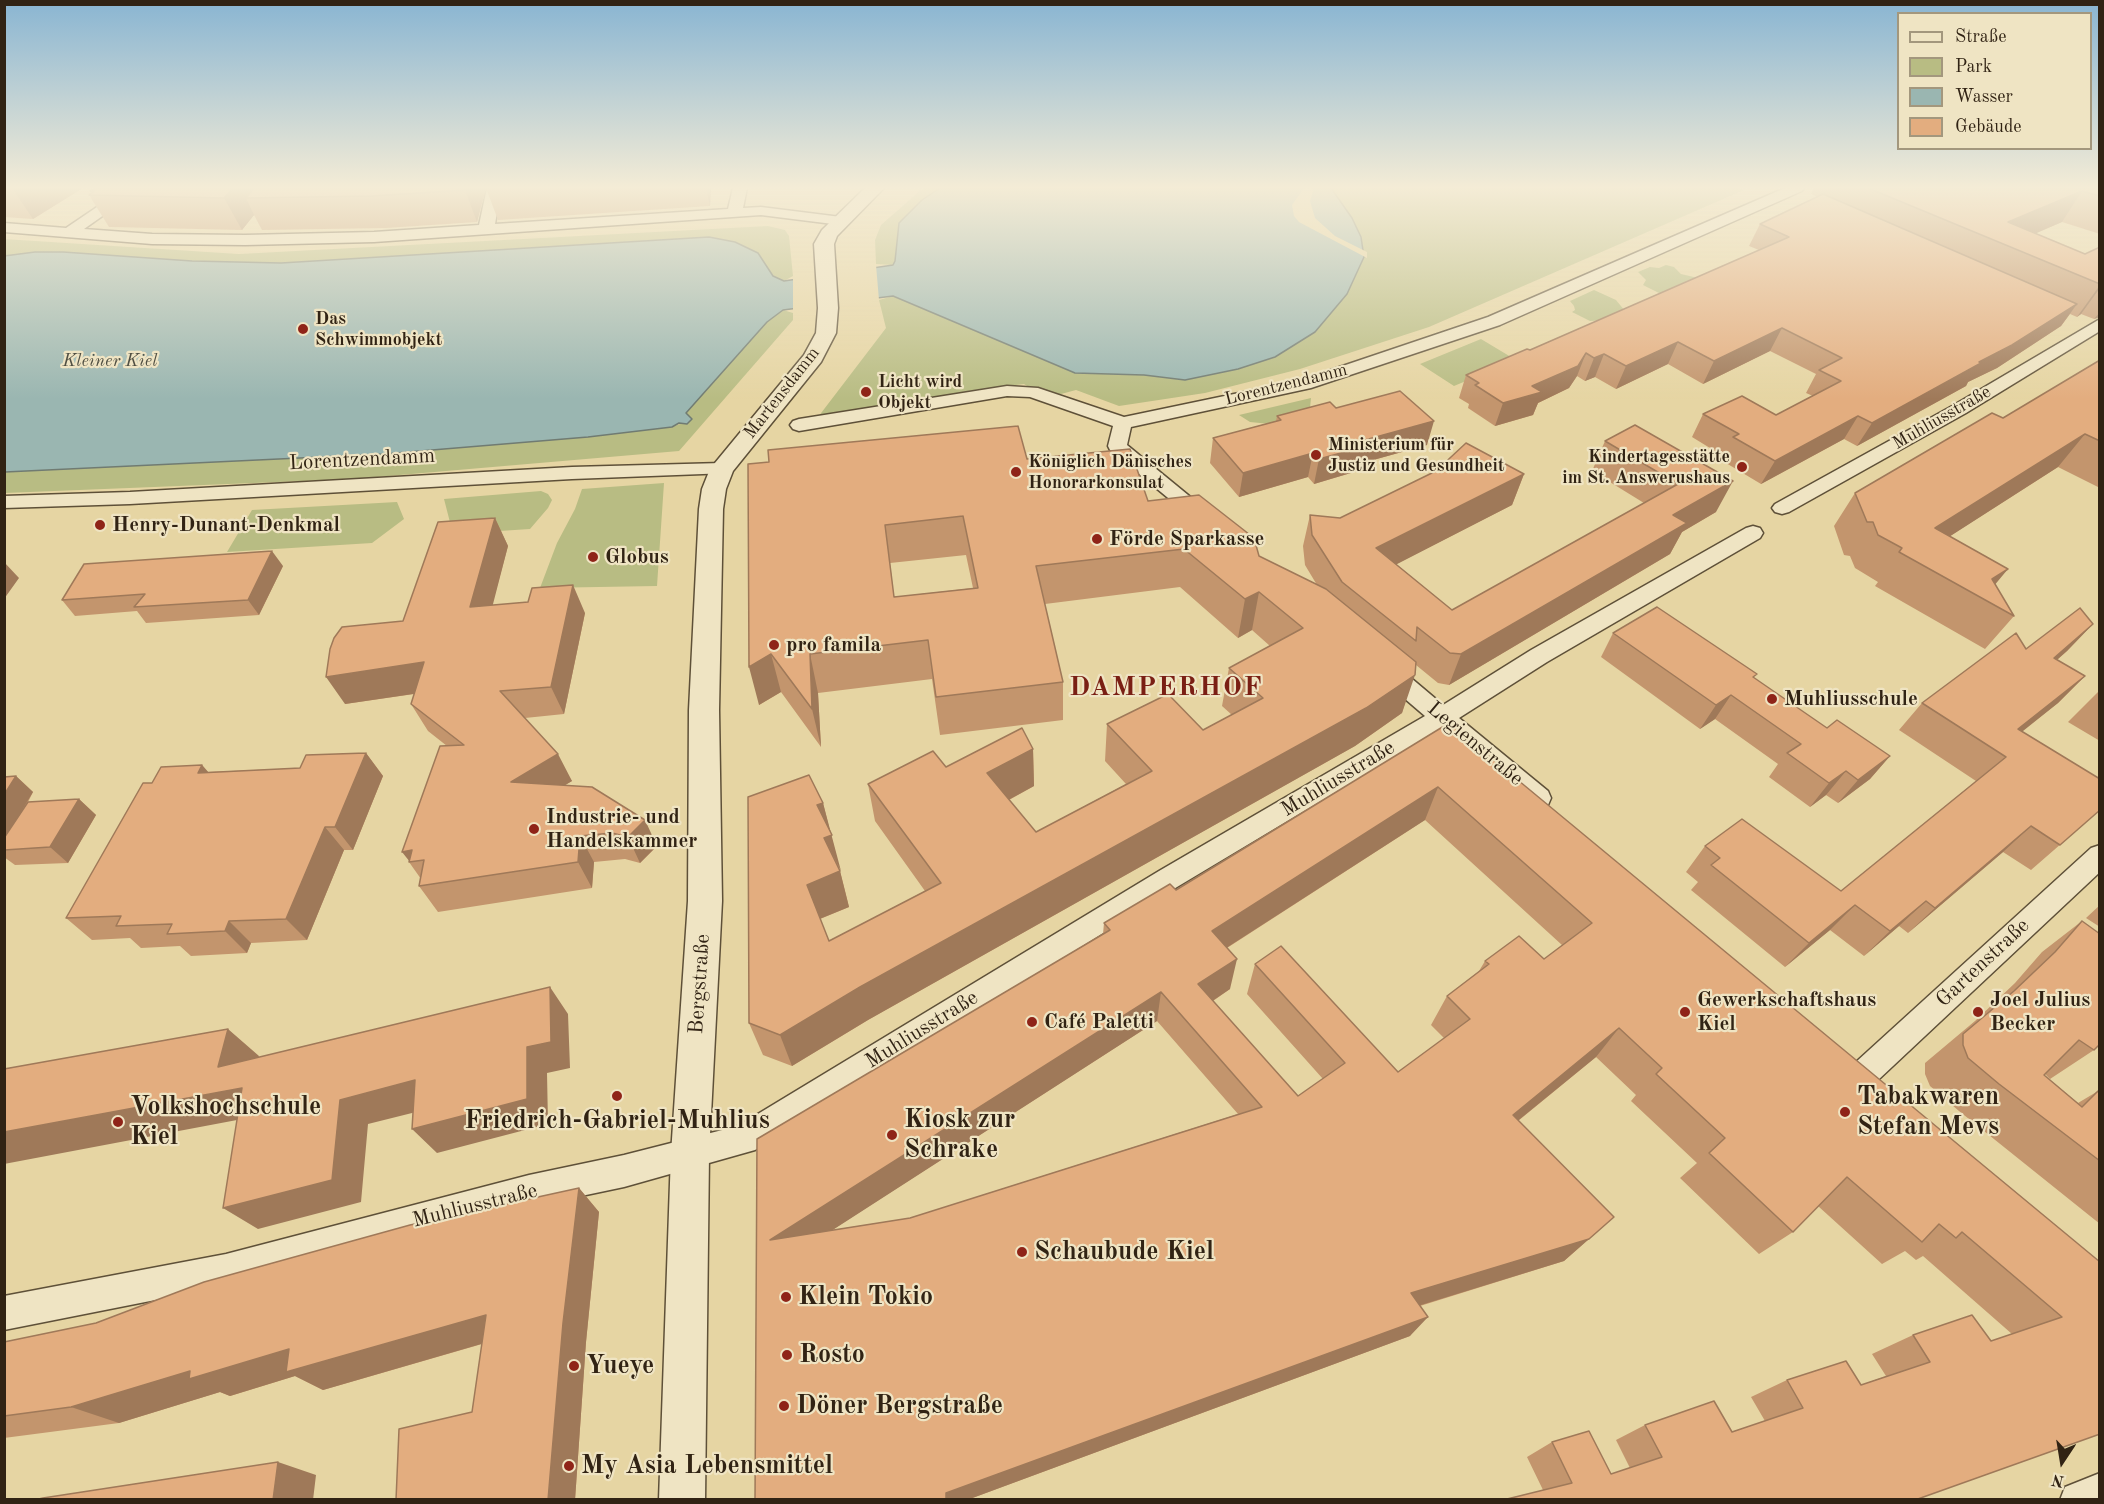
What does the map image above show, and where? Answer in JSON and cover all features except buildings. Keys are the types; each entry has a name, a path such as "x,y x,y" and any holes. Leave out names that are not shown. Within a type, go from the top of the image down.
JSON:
{"street":[{"name":"Martensdamm","path":"722,469 820,345 826,333 828,308 825,258"},
{"name":"Lorentzendamm","path":"1123,423 1305,384 1477,327 1637,258"},
{"path":"2068,321 2096,330"},
{"name":"Muhliusstraße","path":"1782,508 2096,330"},
{"path":"800,425 1007,391 1032,392 1123,423 1117,446 1217,529"},
{"name":"Lorentzendamm","path":"4,502 130,498 572,473 722,469"},
{"name":"Bergstraße","path":"682,1500 690,1154 705,901 704,710 711,509 714,489 722,469"},
{"name":"Muhliusstraße","path":"4,1313 226,1270 528,1191 602,1176 744,1139 1168,879 1442,717 1539,656 1753,533"},
{"name":"Legienstraße","path":"1371,657 1558,814"},
{"name":"Gartenstraße","path":"1867,1071 2100,855"},
{"path":"2078,1500 2100,1491"}],"green space":[{"path":"152,258 360,258 281,263"},
{"path":"761,258 791,258 793,276 784,281 773,276"},
{"path":"876,258 896,258 893,265 876,264"},
{"path":"1363,258 1587,258 1429,327 1300,369 1205,393 1119,406 1076,390 1046,398 1024,384 968,391 815,421 886,328 879,300 893,296 1075,373 1144,375 1185,380 1238,369 1275,357 1347,294"},
{"path":"1666,265 1674,267 1681,274 1698,278 1667,297 1643,285 1646,280 1638,272 1650,267 1659,268"},
{"path":"1594,290 1616,300 1625,311 1609,320 1590,321 1572,312 1575,310 1570,301"},
{"path":"783,310 793,313 793,320 679,451 353,479 5,493 4,472 384,454 672,427 691,420 686,413 767,322"},
{"path":"1481,339 1516,360 1454,386 1420,364"},
{"path":"1311,398 1310,408 1303,415 1270,424 1250,422 1239,415"},
{"path":"664,483 657,586 540,588 557,543 575,509 582,489"},
{"path":"541,491 548,494 552,500 530,529 453,534 444,499"},
{"path":"397,502 404,519 372,543 227,552 252,510"}],"water":[{"name":"Kleiner Kiel","path":"4,258 152,258 281,263 360,258 761,258 773,276 784,281 893,265 895,258 1363,258 1347,294 1315,332 1275,357 1238,369 1185,380 1144,375 1075,373 893,296 783,310 767,322 686,413 692,419 687,424 679,423 672,427 588,437 384,454 5,472"}],"pier":[{"path":"876,265 879,300 793,312 793,277"}],"place":[{"name":"Das Schwimmobjekt","path":"303,329"},
{"name":"Licht wird Objekt","path":"866,392"},
{"name":"Ministerium für Justiz und Gesundheit","path":"1316,455"},
{"name":"Kindertagesstätte im St. Answerushaus","path":"1742,467"},
{"name":"Königlich Dänisches Honorarkonsulat","path":"1016,472"},
{"name":"Henry-Dunant-Denkmal","path":"100,525"},
{"name":"Förde Sparkasse","path":"1097,539"},
{"name":"Globus","path":"593,557"},
{"name":"pro famila","path":"774,645"},
{"name":"Muhliusschule","path":"1772,699"},
{"name":"Industrie- und Handelskammer","path":"534,829"},
{"name":"Gewerkschaftshaus Kiel","path":"1685,1012"},
{"name":"Joel Julius Becker","path":"1978,1012"},
{"name":"Café Paletti","path":"1032,1022"},
{"name":"Friedrich-Gabriel-Muhlius","path":"617,1096"},
{"name":"Tabakwaren Stefan Mevs","path":"1845,1112"},
{"name":"Volkshochschule Kiel","path":"118,1122"},
{"name":"Kiosk zur Schrake","path":"892,1135"},
{"name":"Schaubude Kiel","path":"1022,1252"},
{"name":"Klein Tokio","path":"786,1297"},
{"name":"Rosto","path":"787,1355"},
{"name":"Yueye","path":"574,1366"},
{"name":"Döner Bergstraße","path":"784,1406"},
{"name":"My Asia Lebensmittel","path":"569,1466"}],"district":[{"name":"DAMPERHOF","path":"1166,688"}]}
